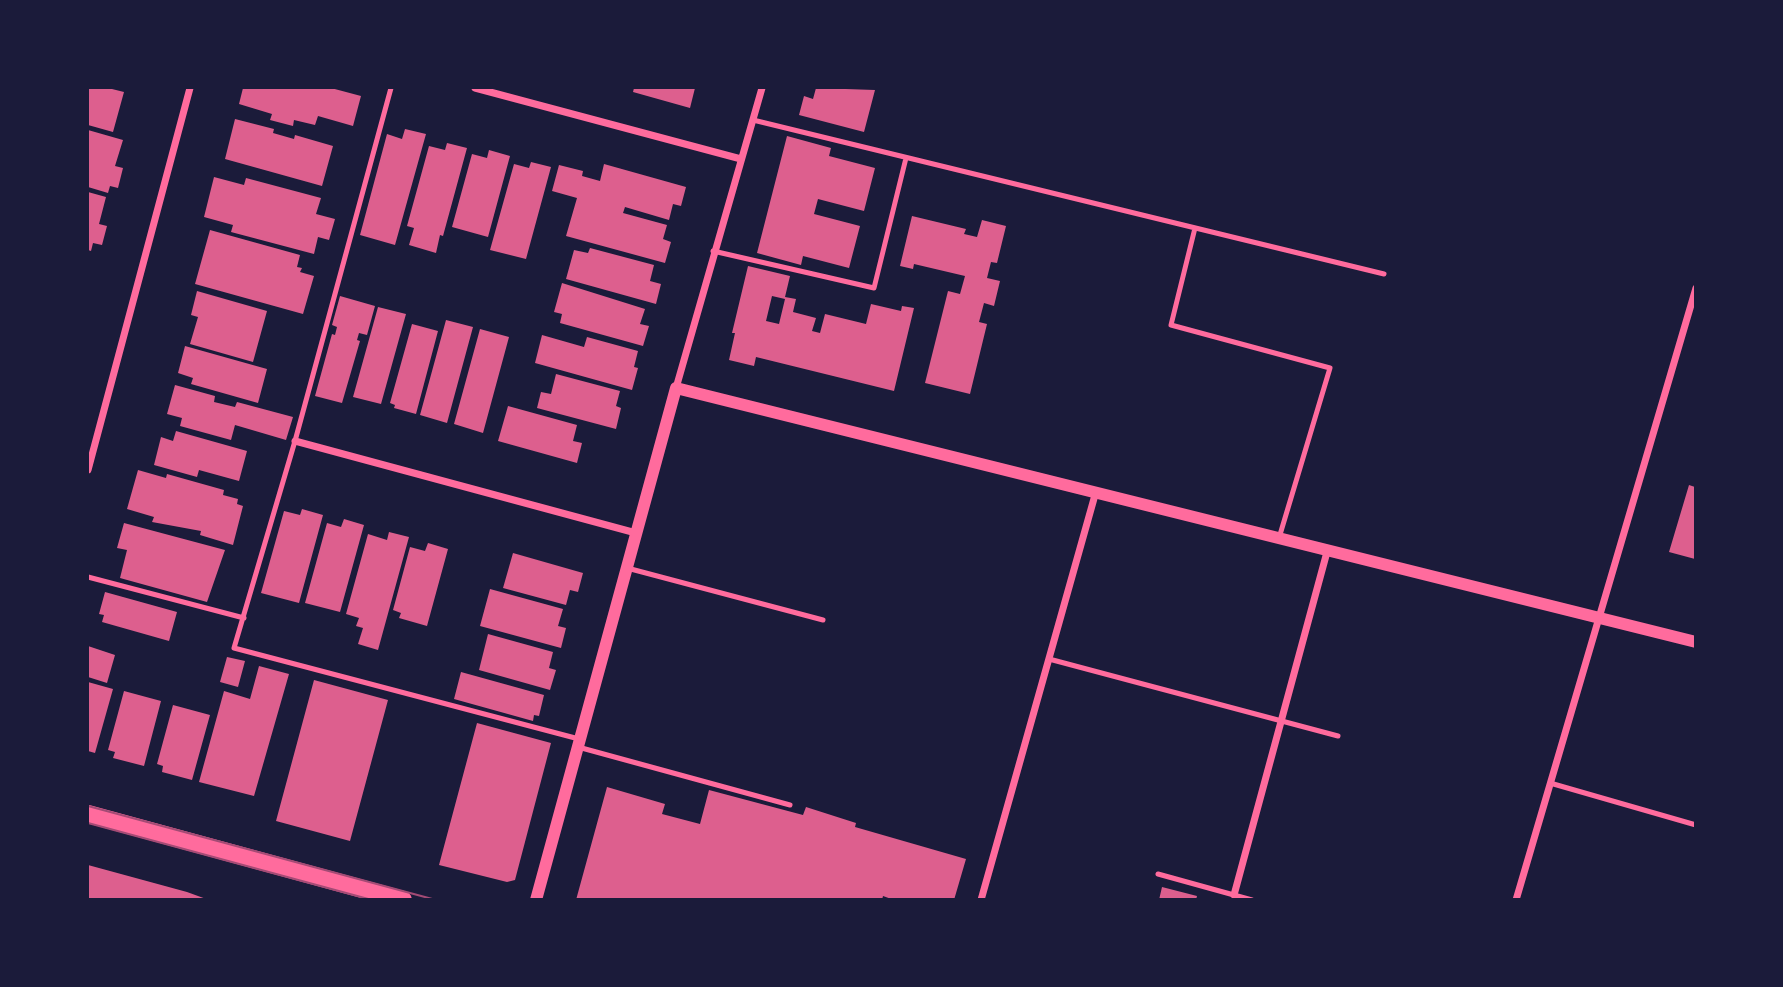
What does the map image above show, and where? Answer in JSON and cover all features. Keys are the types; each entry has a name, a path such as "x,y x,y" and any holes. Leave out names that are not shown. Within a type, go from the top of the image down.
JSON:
{"main road":[{"path":"88,814 394,898"}],"street":[{"path":"88,470 190,88"},
{"path":"475,88 741,159"},
{"path":"536,900 713,251 762,88"},
{"path":"1516,900 1696,288"},
{"path":"676,388 1096,495 1696,642"},
{"path":"295,441 636,533"},
{"path":"981,900 1096,495"},
{"path":"1234,895 1327,552"}],"lane":[{"path":"391,88 295,441 234,648 790,805"},
{"path":"753,120 1384,274"},
{"path":"713,251 874,288 906,158"},
{"path":"1195,228 1171,325 1330,368 1279,540"},
{"path":"627,568 823,620"},
{"path":"88,577 244,618"},
{"path":"1049,659 1338,736"},
{"path":"1550,783 1696,825"},
{"path":"1158,874 1252,900"}],"building":[{"path":"88,88 108,88 124,92 113,132 88,125"},
{"path":"243,88 331,88 361,96 353,126 318,116 315,125 294,120 293,126 270,120 272,114 239,104"},
{"path":"634,88 695,88 690,108 633,92"},
{"path":"816,88 875,90 864,132 799,115 804,96 813,99"},
{"path":"235,119 274,129 273,133 294,139 295,135 333,146 322,186 225,159"},
{"path":"405,129 426,134 395,245 360,235 387,134 402,139"},
{"path":"88,130 123,140 115,166 123,168 118,188 110,186 108,193 88,187"},
{"path":"787,136 831,148 829,156 875,168 864,211 818,199 814,214 860,226 849,268 803,256 801,265 757,253"},
{"path":"447,143 467,148 436,253 409,245 414,228 407,226 429,146 445,150"},
{"path":"489,150 510,156 488,237 452,227 472,154 487,158"},
{"path":"531,162 551,167 526,259 490,250 514,164 529,168"},
{"path":"604,164 686,187 681,206 673,204 669,220 625,207 623,213 667,225 663,239 671,242 665,263 566,236 577,198 552,191 559,165 583,171 582,176 600,181"},
{"path":"214,177 244,185 246,178 321,198 316,214 335,219 329,240 318,237 314,254 231,232 233,225 204,217"},
{"path":"88,192 106,197 99,224 107,226 102,245 93,243 91,251 88,250"},
{"path":"912,216 966,229 964,234 977,237 982,220 1006,226 997,263 991,262 987,278 1000,281 994,306 984,303 979,322 987,324 970,394 925,383 948,291 960,294 965,276 914,264 913,269 900,266"},
{"path":"210,230 300,255 297,267 302,268 300,272 314,276 303,314 195,284"},
{"path":"590,248 654,265 650,281 661,284 656,304 566,279 574,250 588,253"},
{"path":"748,266 790,276 785,297 796,299 793,312 816,318 812,331 820,333 825,314 866,324 871,304 901,311 902,306 914,308 894,391 756,357 754,366 729,360 735,333 732,333","holes":["772,296 785,299 779,324 766,321"]},
{"path":"562,283 645,309 640,324 649,326 643,346 560,323 562,314 554,312"},
{"path":"197,291 267,311 253,362 190,344 198,317 191,315"},
{"path":"340,296 375,306 367,335 359,333 357,340 360,341 342,403 315,396 332,334 335,335 337,327 332,325"},
{"path":"378,307 406,314 381,404 353,397"},
{"path":"446,320 473,327 447,423 420,415"},
{"path":"412,324 438,331 416,414 394,408 395,405 390,403"},
{"path":"480,329 509,337 483,433 454,424"},
{"path":"542,335 584,347 587,337 638,351 634,367 638,368 632,390 535,363"},
{"path":"185,346 267,369 258,403 191,384 193,378 178,373"},
{"path":"556,374 620,391 616,406 621,408 616,429 537,408 541,392 551,394"},
{"path":"175,385 215,396 214,402 235,407 237,402 293,417 286,440 235,425 231,440 180,426 182,418 167,414"},
{"path":"508,406 577,425 573,441 582,443 577,463 498,441"},
{"path":"176,431 247,451 239,481 199,470 197,477 154,465 161,437 173,441"},
{"path":"138,470 166,478 167,474 224,490 223,495 238,499 237,504 243,506 233,545 200,535 201,531 152,522 154,517 127,509"},
{"path":"1689,485 1695,487 1695,559 1669,552"},
{"path":"302,509 323,515 299,603 261,593 284,511 300,515"},
{"path":"344,519 364,525 340,612 305,603 327,523 341,527"},
{"path":"124,523 225,550 207,602 120,578 127,550 117,548"},
{"path":"389,532 409,537 378,650 358,644 363,628 356,626 359,618 346,614 368,534 387,540"},
{"path":"428,543 448,549 427,626 399,618 401,613 393,610 410,547 425,551"},
{"path":"513,553 583,573 578,592 570,590 566,605 503,588"},
{"path":"490,589 563,609 558,626 566,628 561,648 480,626"},
{"path":"105,592 177,612 169,641 102,622 104,615 99,614"},
{"path":"488,634 553,652 549,668 556,670 550,690 479,670"},
{"path":"88,646 115,655 107,683 88,677"},
{"path":"227,657 245,661 238,687 220,682"},
{"path":"259,666 289,674 254,796 199,782 224,691 250,699"},
{"path":"461,672 544,695 539,716 534,715 533,721 454,699"},
{"path":"314,680 388,700 350,841 276,821"},
{"path":"88,682 113,689 95,753 88,751"},
{"path":"124,691 161,701 144,766 113,758 115,752 108,750"},
{"path":"173,705 210,715 192,780 162,772 163,766 157,764"},
{"path":"477,723 551,743 515,880 507,882 439,865"},
{"path":"607,787 665,804 662,814 700,824 709,790 803,815 806,807 856,823 855,827 966,859 954,900 894,900 883,896 882,900 576,900"},
{"path":"88,865 187,892 209,900 88,900"},
{"path":"1162,887 1197,896 1196,900 1159,900"}],"tram line":[{"path":"88,806 436,900"},
{"path":"88,823 372,900"}]}
